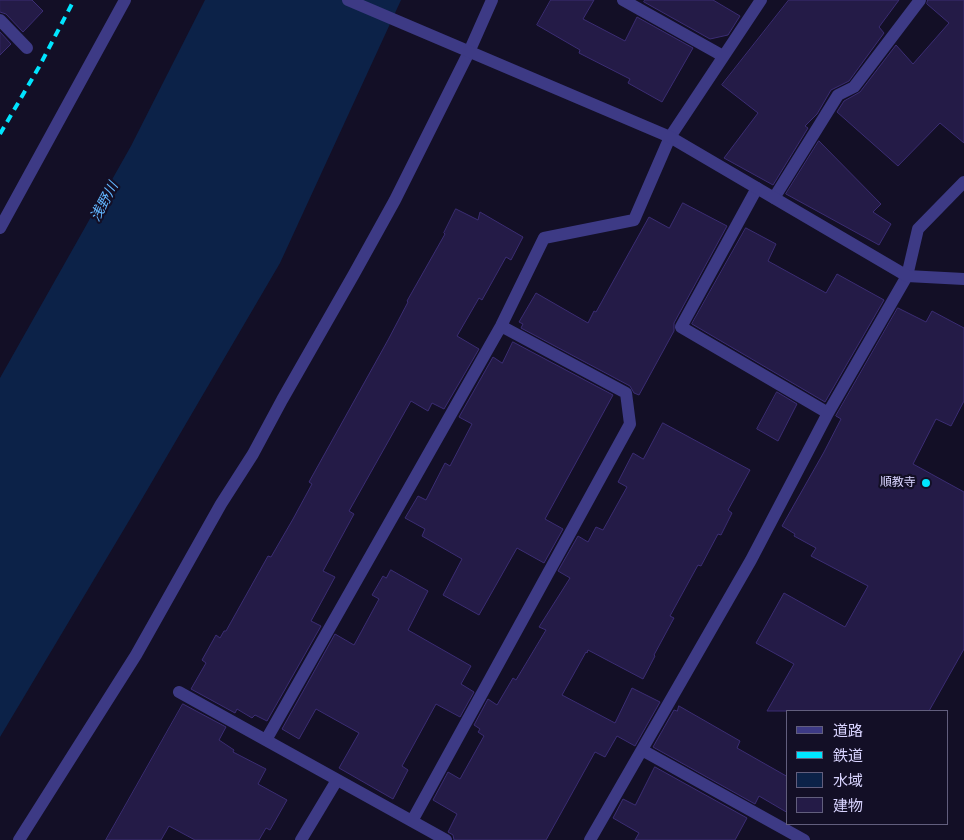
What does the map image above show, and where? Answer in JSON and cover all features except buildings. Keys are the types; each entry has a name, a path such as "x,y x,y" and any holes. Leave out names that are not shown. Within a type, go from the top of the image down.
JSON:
{"street":[{"path":"0,228 125,0"},
{"path":"348,0 670,136 907,276 964,280"},
{"path":"19,840 136,655 221,504 253,454 395,200 469,52 492,0"},
{"path":"624,0 723,56"},
{"path":"266,740 501,326 544,238 634,220 670,136 761,0"},
{"path":"774,198 838,95 854,87 920,0"},
{"path":"0,20 28,48"},
{"path":"590,840 751,560 828,414 907,276 918,229 964,182"},
{"path":"757,188 681,327 828,414"},
{"path":"412,821 630,424 626,393 501,326"},
{"path":"179,692 446,840"},
{"path":"642,750 804,840"},
{"path":"301,840 338,780"}],"water":[{"name":"浅野川","path":"205,0 401,0 280,263 0,737 0,378 131,146"}],"railway":[{"path":"0,134 39,67 74,0"}],"place":[{"name":"順教寺","path":"926,483"}]}
